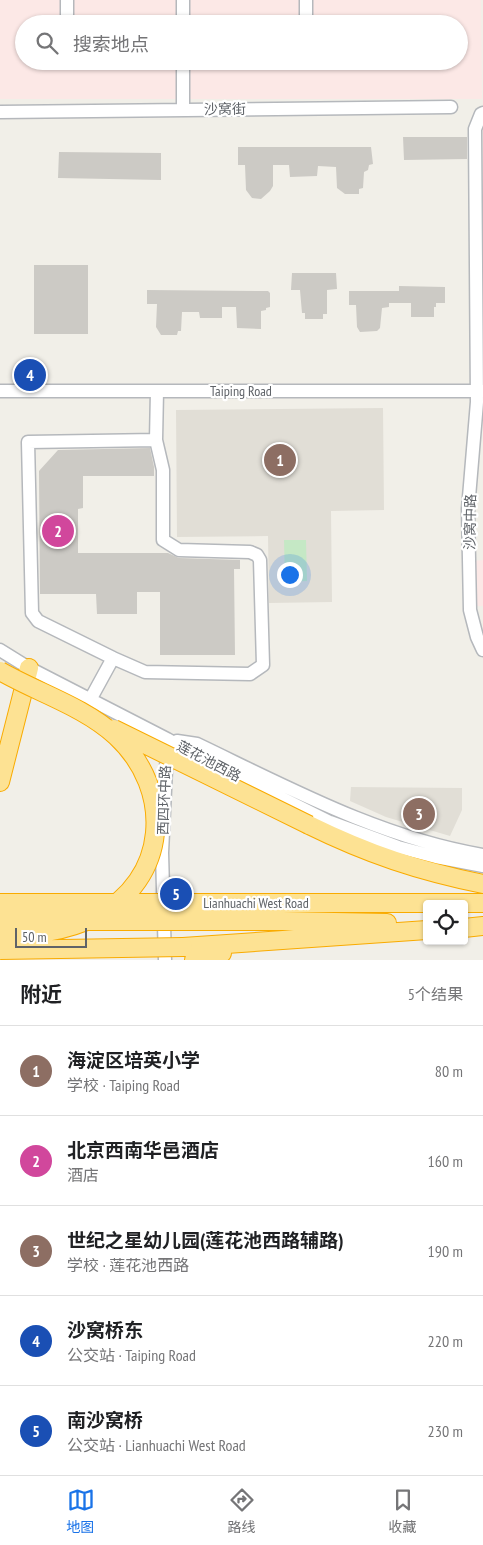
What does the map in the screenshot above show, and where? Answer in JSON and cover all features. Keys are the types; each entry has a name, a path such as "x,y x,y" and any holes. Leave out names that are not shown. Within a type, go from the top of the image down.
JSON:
{"highway":[{"path":"0,782 29,668"},
{"path":"0,671 341,841 392,861 439,875 483,884"},
{"path":"0,936 46,933 75,926 96,917 117,903 131,889 143,872 151,854 156,815 152,793 143,772 131,754 116,736 96,720"},
{"name":"Lianhuachi West Road","path":"0,903 483,903"},
{"name":"Lianhuachi West Road","path":"0,921 282,921 423,924"},
{"path":"468,926 483,926"},
{"path":"0,950 188,954 264,942 423,930"}],"street":[{"path":"67,0 67,15"},
{"path":"183,0 183,15"},
{"path":"306,0 306,15"},
{"path":"183,70 183,110"},
{"name":"沙窝街","path":"0,112 451,107"},
{"path":"479,391 475,129 483,113"},
{"name":"Taiping Road","path":"0,391 479,391"},
{"path":"156,440 28,442 32,613 38,621 145,672 250,674 263,665 260,560 257,555 250,552 179,550 163,540 163,470 156,440 157,391"},
{"name":"沙窝中路","path":"479,391 468,509 470,610 477,637 483,650"},
{"path":"0,650 29,668 167,739"},
{"path":"90,700 113,658"},
{"name":"莲花池西路","path":"167,739 197,744 337,810 399,834 483,855"},
{"name":"莲花池西路","path":"167,739 195,755 330,822 398,847 483,866"},
{"name":"西四环中路","path":"165,960 162,853 167,739"}],"shaded area":[{"path":"0,0 481,0 482,99 0,99"},
{"path":"383,408 384,510 331,511 332,602 269,603 268,536 177,537 176,410"},
{"path":"483,560 483,606 473,606 473,561"},
{"path":"351,787 462,788 462,810 450,836 386,817 350,801"}],"green space":[{"path":"284,540 306,540 307,581 285,582"}],"building":[{"path":"403,137 467,137 467,159 404,160"},
{"path":"238,147 371,147 373,164 369,165 368,170 364,172 363,188 359,189 359,194 345,194 337,188 336,167 318,166 317,176 290,177 289,165 273,165 273,186 270,191 261,199 252,198 246,190 245,165 238,165"},
{"path":"59,152 161,153 161,180 58,178"},
{"path":"34,265 88,265 88,334 34,334"},
{"path":"292,273 336,273 337,289 327,290 327,314 323,314 323,319 305,319 305,313 302,313 300,290 291,290"},
{"path":"399,286 445,287 445,303 436,303 434,317 411,317 411,303 389,303 389,307 382,308 380,328 377,331 360,332 357,327 356,305 349,305 349,291 399,291"},
{"path":"147,290 268,291 270,293 270,307 261,311 261,329 237,328 236,307 222,307 222,318 200,318 199,312 182,312 181,331 178,331 177,335 161,335 156,327 157,304 147,304"},
{"path":"150,448 154,476 83,476 83,508 78,509 78,553 168,553 179,558 240,560 240,569 234,569 235,655 160,655 160,592 137,592 137,614 97,614 96,594 40,594 39,471 58,450"}],"place":[{"name":"沙窝桥东","path":"30,375"},
{"name":"海淀区培英小学","path":"280,460"},
{"name":"北京西南华邑酒店","path":"58,531"},
{"name":"世纪之星幼儿园(莲花池西路辅路)","path":"419,814"},
{"name":"南沙窝桥","path":"176,894"}]}
